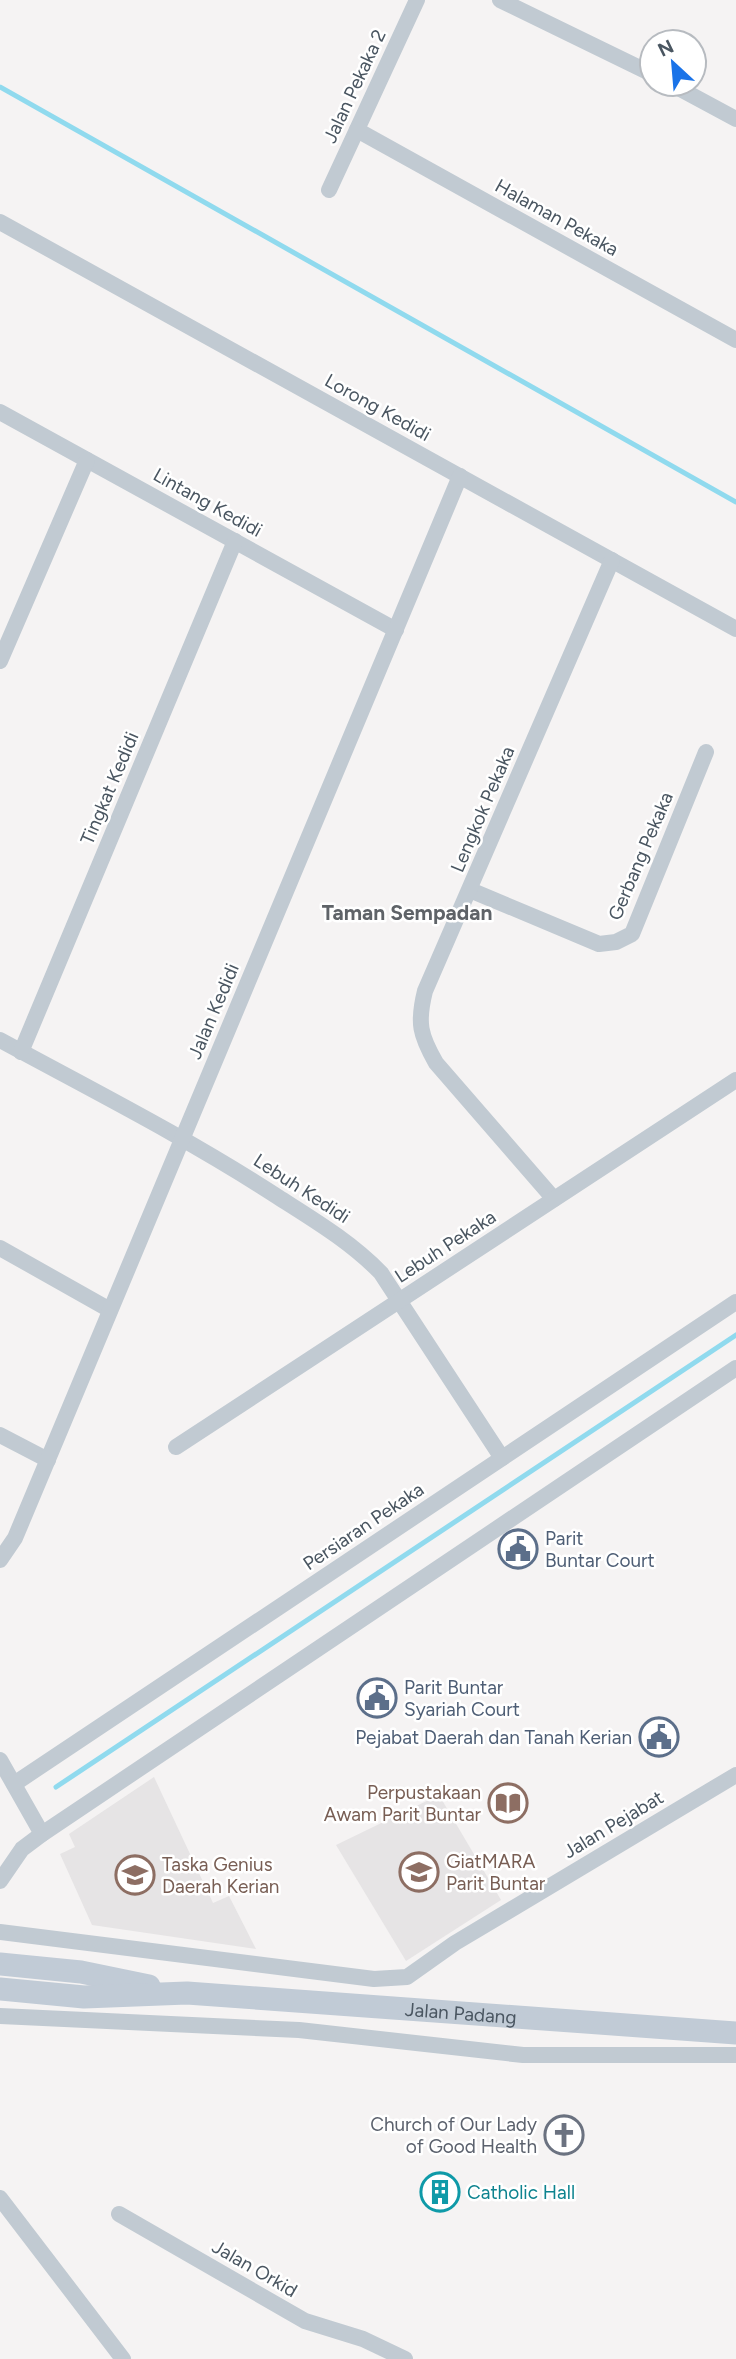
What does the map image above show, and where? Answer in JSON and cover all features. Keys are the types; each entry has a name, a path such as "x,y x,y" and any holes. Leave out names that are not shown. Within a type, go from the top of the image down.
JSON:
{"street":[{"name":"Jalan Pekaka 2","path":"329,190 417,0"},
{"path":"500,0 638,68"},
{"path":"697,98 736,119"},
{"name":"Halaman Pekaka","path":"357,130 736,341"},
{"name":"Lorong Kedidi","path":"0,222 736,629"},
{"name":"Lintang Kedidi","path":"0,412 396,630"},
{"path":"0,661 87,460"},
{"name":"Jalan Kedidi","path":"0,1560 15,1538 460,476"},
{"name":"Tingkat Kedidi","path":"21,1052 235,541"},
{"name":"Lengkok Pekaka","path":"554,1199 436,1063 423,1040 419,1015 425,991 612,560"},
{"name":"Gerbang Pekaka","path":"470,890 599,944 616,942 632,934 706,752"},
{"name":"Lebuh Kedidi","path":"0,1040 182,1139 255,1182 361,1252 381,1273 502,1458"},
{"name":"Lebuh Pekaka","path":"176,1447 736,1080"},
{"path":"0,1248 110,1310"},
{"name":"Persiaran Pekaka","path":"14,1784 736,1302"},
{"path":"0,1881 22,1849 42,1833 736,1368"},
{"path":"0,1436 48,1460"},
{"path":"0,1760 42,1833"},
{"name":"Jalan Pejabat","path":"0,1932 374,1979 407,1977 476,1931 736,1775"},
{"name":"Jalan Padang","path":"0,1964 81,1972 187,1993"},
{"name":"Jalan Padang","path":"0,1989 84,1997 187,1993 736,2033"},
{"path":"0,2016 299,2030 523,2055 736,2055"},
{"path":"0,2198 123,2359"},
{"name":"Jalan Orkid","path":"119,2214 305,2321 376,2345 405,2359"}],"shaded area":[{"name":"Taska Genius Daerah Kerian","path":"154,1777 213,1903 229,1896 256,1949 92,1925 60,1854 75,1847 69,1834"},
{"name":"GiatMARA Parit Buntar","path":"439,1795 501,1900 406,1961 336,1845"}],"waterway":[{"path":"0,87 736,502"},
{"path":"56,1787 736,1335"}],"place":[{"name":"Parit Buntar Court","path":"518,1549"},
{"name":"Parit Buntar Syariah Court","path":"377,1698"},
{"name":"Pejabat Daerah dan Tanah Kerian","path":"659,1737"},
{"name":"Perpustakaan Awam Parit Buntar","path":"508,1803"},
{"name":"GiatMARA Parit Buntar","path":"419,1872"},
{"name":"Taska Genius Daerah Kerian","path":"135,1875"},
{"name":"Church of Our Lady of Good Health","path":"564,2135"},
{"name":"Catholic Hall","path":"440,2192"}],"district":[{"name":"Taman Sempadan","path":"407,913"}]}
